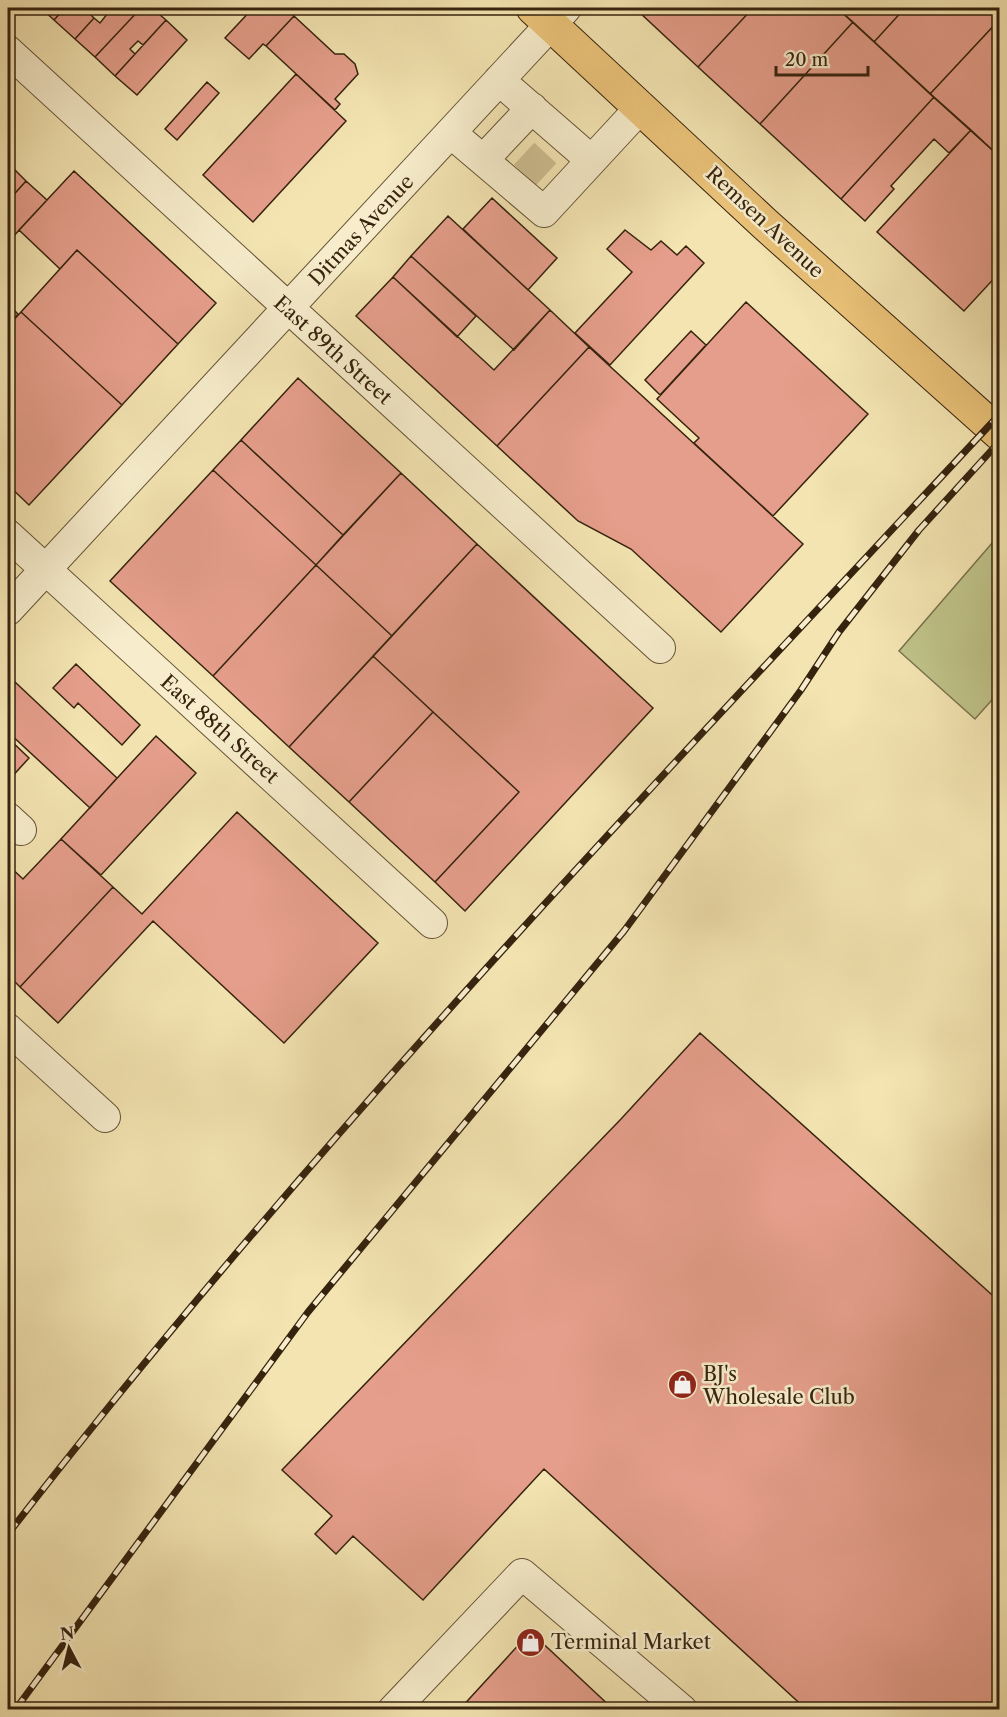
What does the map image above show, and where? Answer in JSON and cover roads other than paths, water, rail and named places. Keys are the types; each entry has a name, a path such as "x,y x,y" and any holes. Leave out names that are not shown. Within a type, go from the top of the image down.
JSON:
{"main road":[{"name":"Remsen Avenue","path":"550,13 641,107 765,224 999,434"}],"street":[{"name":"Ditmas Avenue","path":"8,610 451,133 499,80 550,13"},
{"name":"East 89th Street","path":"8,51 660,648"},
{"path":"499,80 531,108 556,142 591,160"},
{"path":"451,133 483,160 520,181 544,212 641,107"},
{"path":"483,160 531,108"},
{"name":"East 88th Street","path":"8,535 432,923"},
{"path":"8,1029 105,1117"},
{"path":"393,1710 522,1574 682,1710"}],"tunnel":[{"path":"525,175 549,149"}],"railway":[{"path":"8,1534 124,1388 366,1103 617,825 1000,414"},
{"path":"15,1710 308,1312 624,931 801,690 839,632 919,530 1000,441"}],"place":[{"name":"BJ's Wholesale Club","path":"682,1385"},
{"name":"Terminal Market","path":"530,1642"}]}
